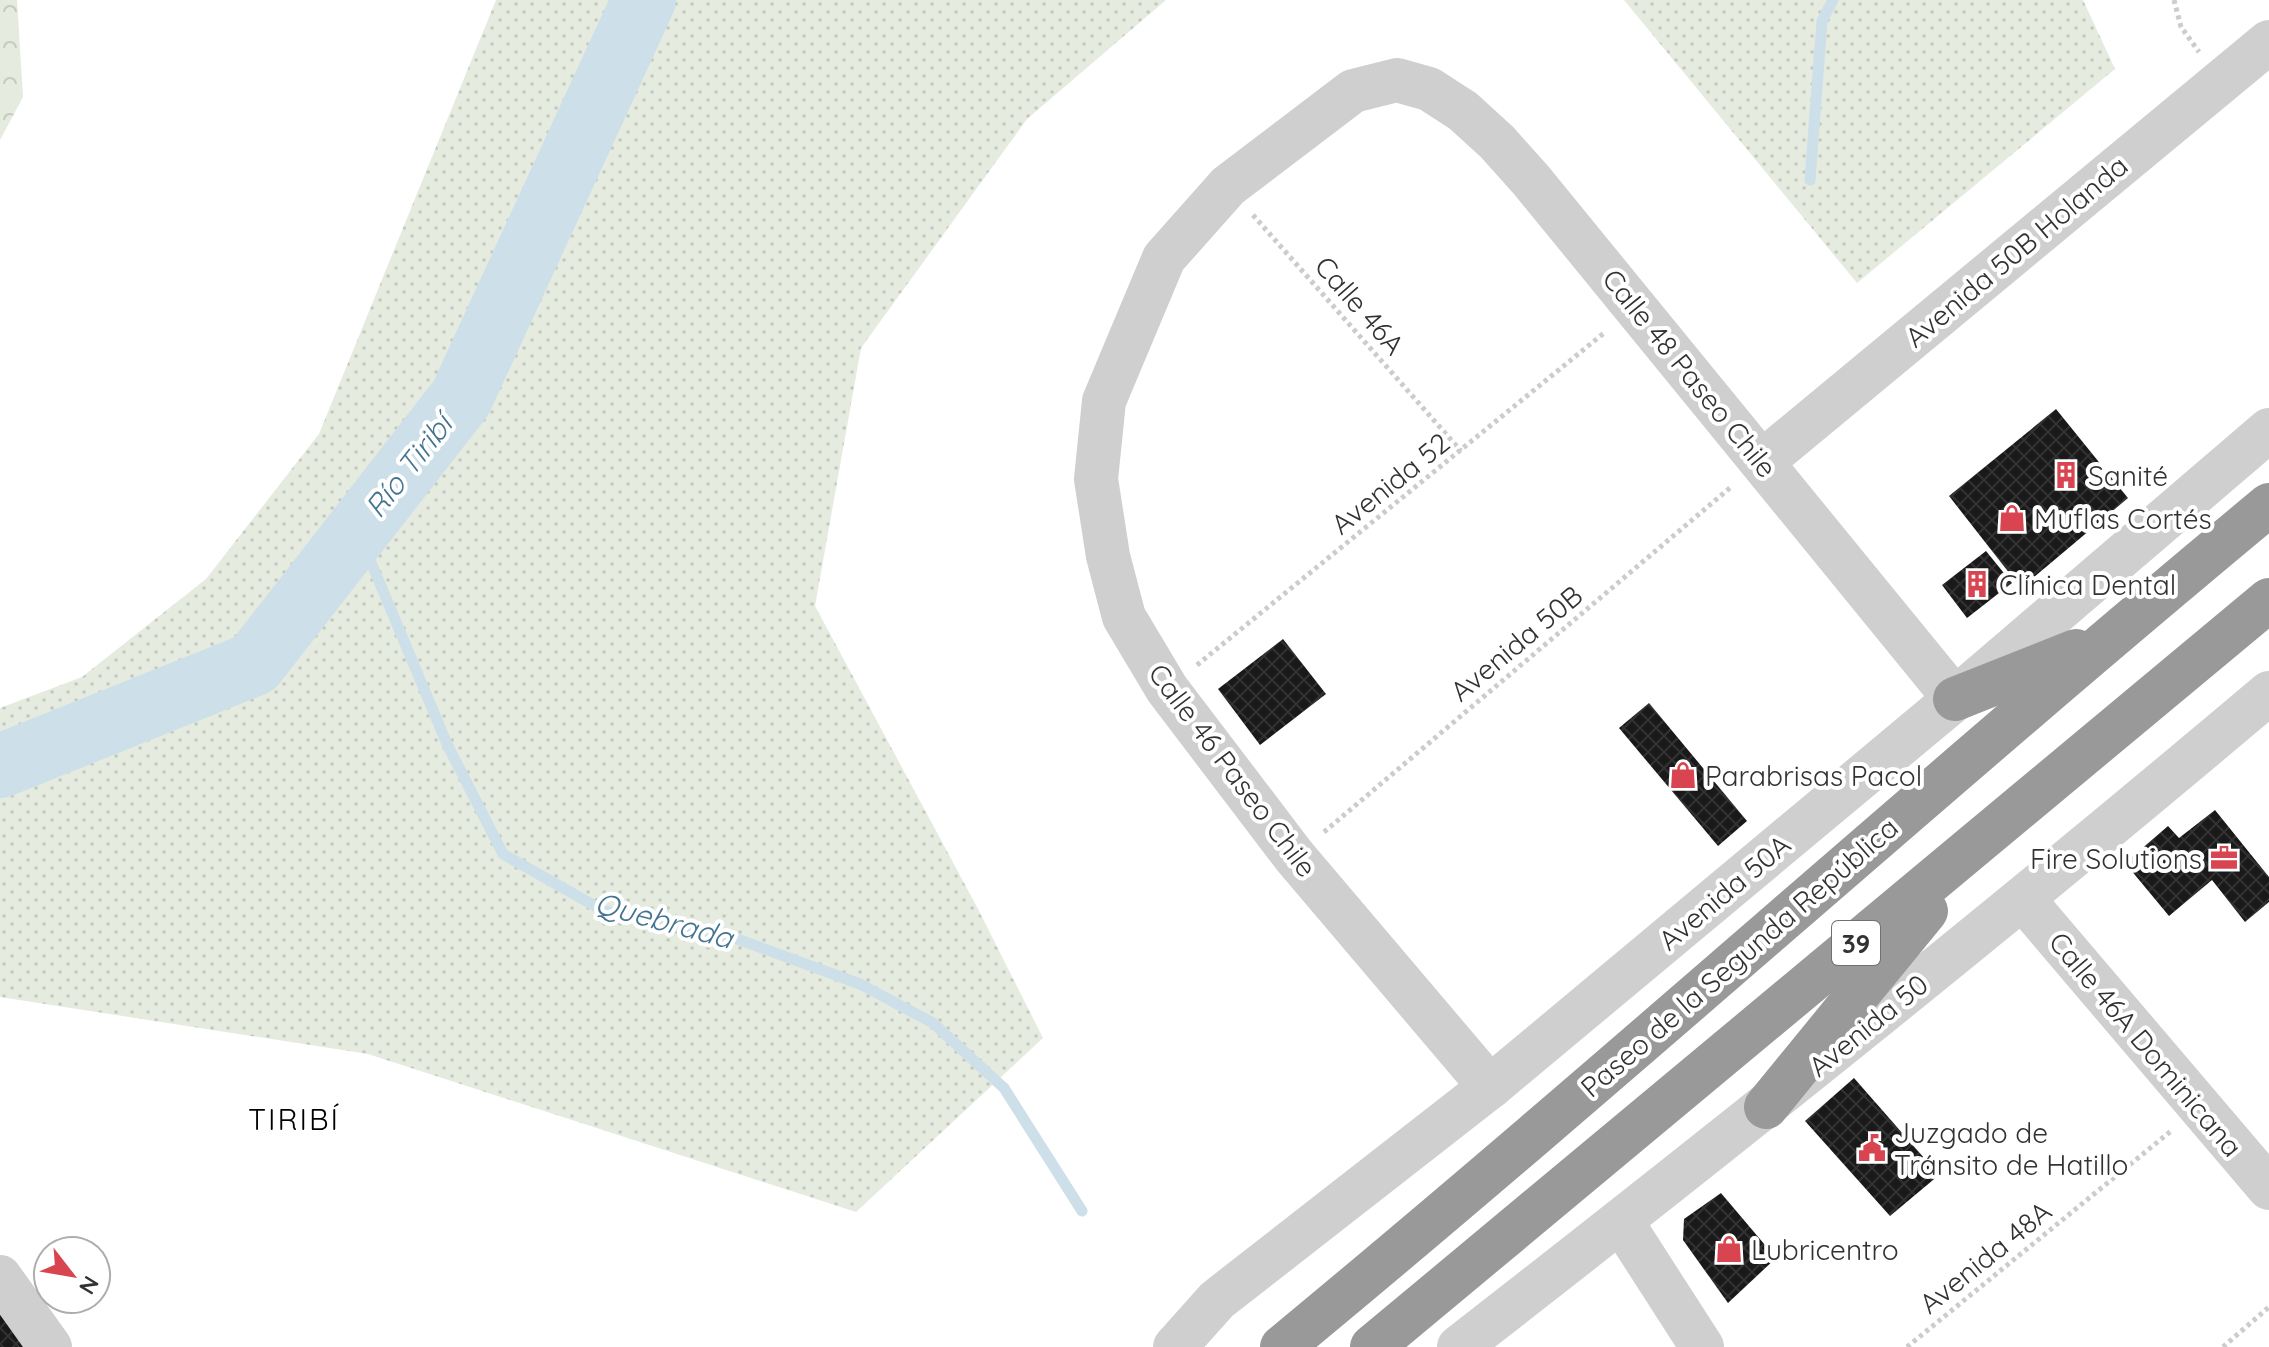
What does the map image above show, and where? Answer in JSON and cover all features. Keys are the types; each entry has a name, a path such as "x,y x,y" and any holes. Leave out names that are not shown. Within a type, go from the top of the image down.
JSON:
{"highway":[{"name":"Paseo de la Segunda República","path":"1282,1347 1407,1244 2108,638 2269,505"},
{"name":"39","path":"1372,1347 2269,600"},
{"path":"1955,699 2108,638"},
{"path":"1766,1107 1990,832"}],"street":[{"name":"Avenida 50B Holanda","path":"1763,461 2269,42"},
{"name":"Calle 46 Paseo Chile","path":"1397,80 1353,91 1228,186 1164,258 1104,401 1096,479 1108,556 1124,617 1167,689 1294,856 1490,1087"},
{"name":"Calle 48 Paseo Chile","path":"1397,80 1429,89 1463,111 1497,142 1636,306 1955,699"},
{"name":"Avenida 50A","path":"1175,1347 1217,1300 1490,1087 1955,699 2269,430"},
{"name":"Avenida 50","path":"1459,1347 1766,1107 2023,899 2262,714"},
{"name":"Calle 46A Dominicana","path":"2023,899 2269,1188"},
{"path":"1621,1221 1702,1347"},
{"path":"0,1277 50,1347"}],"path":[{"path":"2174,0 2181,27 2222,81"},
{"name":"Calle 46A","path":"1228,186 1461,451"},
{"name":"Avenida 52","path":"1167,689 1636,306"},
{"name":"Avenida 50B","path":"1294,856 1763,461"},
{"name":"Avenida 48A","path":"1907,1347 2200,1108"},
{"path":"2223,1347 2269,1307"}],"green space":[{"path":"0,0 17,0 23,97 0,140"},
{"path":"496,0 1166,0 1027,119 861,348 815,606 977,907 1043,1038 856,1212 368,1054 0,997 0,708 82,677 206,579 319,434"},
{"path":"1624,0 2083,0 2115,69 1857,283"}],"building":[{"path":"2056,409 2128,498 2021,588 1949,496"},
{"name":"Clínica Dental","path":"1986,551 2012,583 1967,618 1942,585"},
{"path":"1283,639 1326,694 1260,745 1218,689"},
{"name":"Parabrisas Pacol","path":"1649,703 1747,821 1718,846 1619,728"},
{"path":"2215,810 2269,877 2269,902 2245,922 2212,880 2169,916 2125,863 2168,826 2179,838"},
{"name":"Juzgado de Tránsito de Hatillo","path":"1854,1078 1939,1175 1890,1216 1805,1121"},
{"name":"Lubricentro","path":"1721,1193 1776,1258 1728,1303 1683,1240 1684,1219"},
{"path":"0,1308 26,1347 0,1347"}],"waterway":[{"name":"Río Tiribí","path":"0,766 254,664 461,398 644,0"},
{"name":"Quebrada","path":"1810,180 1822,21 1833,0"},
{"name":"Quebrada","path":"358,531 447,744 503,854 604,911 732,937 860,984 933,1023 1004,1088 1082,1211"}],"place":[{"name":"Sanité","path":"2066,475"},
{"name":"Muflas Cortés","path":"2012,518"},
{"name":"Clínica Dental","path":"1977,584"},
{"name":"Parabrisas Pacol","path":"1683,775"},
{"name":"Fire Solutions","path":"2224,858"},
{"name":"Juzgado de Tránsito de Hatillo","path":"1872,1148"},
{"name":"Lubricentro","path":"1729,1249"}],"district":[{"name":"TIRIBÍ","path":"294,1119"}]}
